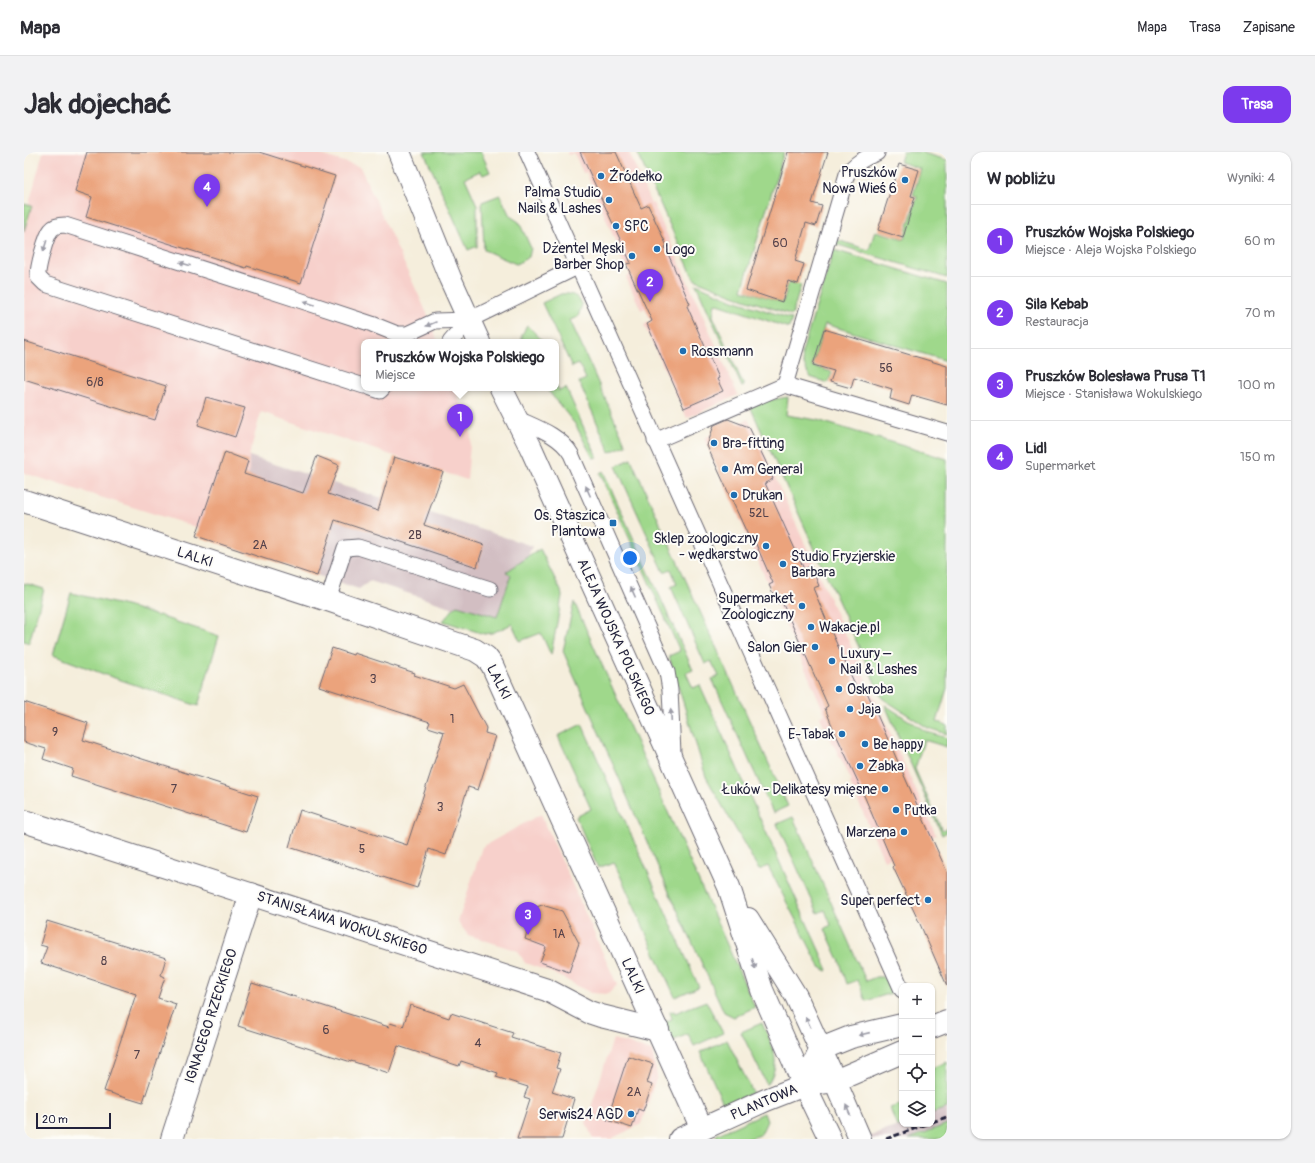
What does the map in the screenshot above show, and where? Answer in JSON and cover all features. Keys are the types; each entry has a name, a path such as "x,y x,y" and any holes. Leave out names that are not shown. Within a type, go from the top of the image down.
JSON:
{"street":[{"path":"399,152 450,278 478,339"},
{"name":"ALEJA WOJSKA POLSKIEGO","path":"502,391 534,455 729,887 762,990 804,1085 830,1139"},
{"name":"LALKI","path":"24,501 328,600 475,650 486,657 492,665 702,1129"},
{"name":"STANISŁAWA WOKULSKIEGO","path":"24,821 547,990 589,1012 601,1016 658,1030"},
{"name":"ALEJA WOJSKA POLSKIEGO","path":"729,887 796,996 835,1080 860,1139"},
{"name":"IGNACEGO RZECKIEGO","path":"172,1139 251,894"},
{"path":"935,1026 947,1021"},
{"path":"821,1049 851,1037 899,1026"},
{"name":"PLANTOWA","path":"804,1085 821,1049"},
{"name":"PLANTOWA","path":"680,1139 766,1100 804,1085 835,1080 899,1053"}],"lane":[{"path":"526,152 899,983"},
{"path":"785,386 846,174 856,163 865,158 878,154"},
{"path":"361,385 45,284 38,276 38,270 49,232 56,226 65,225 296,298 397,334 407,334 436,321 469,320"},
{"path":"453,339 469,320 577,268"},
{"path":"655,441 785,386 947,433"},
{"path":"516,418 554,436 565,445 571,454 667,672 670,690 675,768"},
{"path":"328,600 345,548 358,547 490,589"}],"shaded area":[{"path":"43,152 312,152 360,167 430,320 437,339 361,339 361,391 456,391 471,433 467,480 261,412 249,456 249,475 220,465 199,528 24,473 24,223"},
{"path":"567,152 629,152 651,204 653,203 738,395 687,418 644,325 651,321 645,308 641,310 626,277 630,275 620,256 621,254 586,172 583,173 574,153 568,155"},
{"path":"748,419 936,835 884,860 850,783 852,781 820,717 825,714 704,438"},
{"path":"249,456 532,546 500,623 370,581 359,589 197,536 220,465 249,475"},
{"path":"541,814 617,985 608,994 591,993 553,973 525,963 518,951 468,935 458,922 482,847"},
{"path":"613,1039 652,1051 657,1076 641,1124 611,1139 593,1139 586,1123"},
{"path":"947,1108 947,1124 909,1139 864,1139 899,1126 899,1127 935,1127 935,1112"}],"green space":[{"path":"424,152 481,152 490,172 483,175 480,171 465,178 477,205 477,247 468,250"},
{"path":"637,152 784,152 742,290 783,302 789,282 801,285 792,315 733,295 694,279"},
{"path":"903,152 920,152 947,160 947,278 835,244 837,240 869,250 875,231 904,239 917,197 913,195 921,169 900,162"},
{"path":"500,195 510,216 519,222 531,248 529,257 516,264 484,250 482,202"},
{"path":"24,204 32,206 24,231"},
{"path":"834,250 947,284 947,361 825,324 812,366 832,372 828,383 810,377 804,365 802,352"},
{"path":"696,284 733,300 792,319 789,328 715,303 713,316 744,386 742,387"},
{"path":"561,294 568,294 578,298 582,304 578,317 570,320 626,445 610,452 579,382 586,379 579,364 572,367 542,303"},
{"path":"527,325 541,339 522,339 522,335"},
{"path":"566,388 597,457 593,458 575,424 548,391 559,391"},
{"path":"788,397 786,415 817,420 947,459 947,688 937,722 947,725 947,734 928,728 882,698 750,406 764,401"},
{"path":"631,459 788,806 773,813 712,679 719,676 711,661 705,664 671,587 677,584 671,569 664,572 616,466"},
{"path":"603,471 693,670 686,673 693,688 700,685 828,970 827,971 820,967 768,866 759,870 706,777 669,656 680,651 600,473"},
{"path":"540,549 561,591 562,596 551,655 541,633 520,641 512,624 492,633 484,634 443,621 457,605 497,617 511,575 506,572"},
{"path":"24,583 44,589 29,643 24,641"},
{"path":"71,593 134,608 157,616 159,615 219,636 198,706 109,676 53,655"},
{"path":"574,602 755,1007 734,1017 724,1012 670,894 563,651"},
{"path":"885,705 927,732 947,738 947,747 924,740 915,769 942,830 947,828 947,832 942,835"},
{"path":"582,724 699,987 675,997 614,862 598,868 576,817 591,809 558,736"},
{"path":"793,817 866,981 876,977 883,977 892,993 866,1001 858,980 847,984 840,962 825,929 831,925 825,910 818,913 777,824"},
{"path":"706,1001 723,1033 694,1046 688,1034 672,1041 664,1022 672,1019 670,1012 674,1011 675,1013"},
{"path":"762,1023 772,1046 775,1061 772,1076 767,1085 741,1032"},
{"path":"727,1040 753,1093 724,1105 700,1052"},
{"path":"947,1062 947,1108 935,1112 935,1091 935,1067"},
{"path":"899,1105 899,1126 897,1127 890,1108"},
{"path":"764,1113 767,1121 761,1134 749,1139 718,1139 716,1135"},
{"path":"947,1124 947,1139 909,1139"}],"building":[{"path":"87,152 259,152 335,176 301,283 247,266 246,268 86,217 92,197 75,191"},
{"path":"580,152 616,152 641,208 648,205 667,246 665,247 690,304 687,306 719,378 717,379 723,391 684,408 647,324 652,321 626,264 631,263"},
{"path":"788,152 828,152 812,203 822,206 816,226 806,223 795,261 804,264 798,284 788,281 782,302 746,290"},
{"path":"899,164 919,170 911,196 915,197 903,238 878,230"},
{"path":"824,329 947,366 947,405 912,395 909,405 890,399 892,389 854,377 851,388 830,382 834,371 813,365"},
{"path":"24,341 166,386 155,420 24,379"},
{"path":"206,397 245,408 235,437 198,425"},
{"path":"728,419 749,427 765,460 773,479 765,483 804,569 811,566 819,586 813,588 831,631 859,693 866,690 947,872 947,986 893,867 894,866 860,786 833,728 825,708 828,706 782,602 778,604 769,585 773,583 755,542 752,544 707,446 714,425"},
{"path":"225,452 248,461 244,474 303,493 317,456 339,465 328,494 378,511 394,457 443,472 424,525 484,545 477,567 335,520 317,576 196,536"},
{"path":"332,648 353,655 354,653 415,673 414,675 454,688 463,684 486,728 485,733 495,736 478,790 468,787 446,855 429,849 417,888 289,847 300,810 407,845 444,732 428,727 430,722 319,686"},
{"path":"24,702 88,723 83,740 258,796 246,832 71,776 73,769 43,759 46,749 24,742"},
{"path":"542,905 562,911 579,943 569,972 540,962 546,947 525,939 534,908"},
{"path":"47,921 166,958 161,975 165,977 158,998 176,1004 143,1103 104,1091 136,994 41,963 47,947 40,945"},
{"path":"252,983 389,1027 390,1023 403,1027 410,1005 449,1018 451,1013 513,1033 511,1037 561,1053 556,1068 560,1069 552,1092 574,1099 562,1139 517,1139 530,1099 524,1097 528,1087 496,1077 498,1073 461,1061 459,1066 398,1046 389,1073 238,1026"},
{"path":"628,1056 653,1064 647,1083 652,1085 643,1111 638,1109 632,1128 607,1120"}],"railway":[{"path":"935,1121 947,1117"},
{"path":"886,1139 919,1127"}],"place":[{"name":"Źródełko","path":"601,176"},
{"name":"Pruszków Nowa Wieś 6","path":"905,180"},
{"name":"Palma Studio Nails & Lashes","path":"609,200"},
{"name":"Lidl","path":"207,207"},
{"name":"SPC","path":"616,226"},
{"name":"Logo","path":"657,249"},
{"name":"Dżentel Męski Barber Shop","path":"632,256"},
{"name":"Sila Kebab","path":"650,302"},
{"name":"Rossmann","path":"683,351"},
{"name":"Pruszków Wojska Polskiego","path":"460,437"},
{"name":"Bra-fitting","path":"714,443"},
{"name":"Am General","path":"725,469"},
{"name":"Drukan","path":"734,495"},
{"name":"Os. Staszica Plantowa","path":"613,523"},
{"name":"Sklep zoologiczny - wędkarstwo","path":"766,546"},
{"name":"Studio Fryzjerskie Barbara","path":"783,564"},
{"name":"Supermarket Zoologiczny","path":"802,606"},
{"name":"Wakacje.pl","path":"811,627"},
{"name":"Salon Gier","path":"815,647"},
{"name":"Luxury – Nail & Lashes","path":"832,661"},
{"name":"Oskroba","path":"839,689"},
{"name":"Jaja","path":"850,709"},
{"name":"E-Tabak","path":"842,734"},
{"name":"Be happy","path":"865,744"},
{"name":"Żabka","path":"860,766"},
{"name":"Łuków - Delikatesy mięsne","path":"885,789"},
{"name":"Putka","path":"896,810"},
{"name":"Marzena","path":"904,832"},
{"name":"Super perfect","path":"928,900"},
{"name":"Pruszków Bolesława Prusa T1","path":"528,935"},
{"name":"Serwis24 AGD","path":"631,1114"}]}
